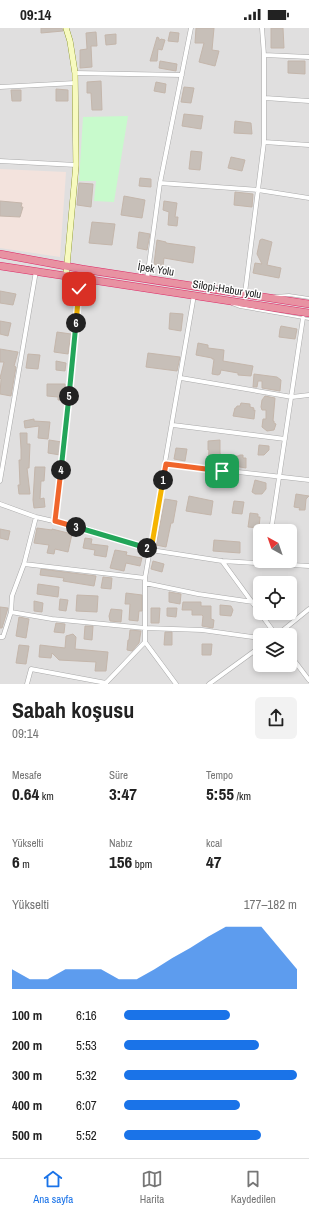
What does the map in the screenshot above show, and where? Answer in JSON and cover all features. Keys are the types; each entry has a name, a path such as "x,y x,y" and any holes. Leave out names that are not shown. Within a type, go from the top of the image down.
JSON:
{"highway":[{"name":"İpek Yolu","path":"0,254 309,304"},
{"name":"Silopi-Habur yolu","path":"0,266 220,299 306,316"}],"street":[{"path":"66,28 70,41 75,73 76,165 66,276"},
{"path":"147,278 160,182 191,28"},
{"path":"245,293 264,142 264,55 262,28"},
{"path":"264,55 309,57"},
{"path":"75,73 182,75"},
{"path":"0,87 75,83"},
{"path":"264,98 309,101"},
{"path":"264,142 309,146"},
{"path":"0,161 76,165"},
{"path":"160,182 258,190 309,198"},
{"path":"55,521 82,268"},
{"path":"0,481 36,271"},
{"path":"176,684 145,642 145,581 173,425 194,295"},
{"path":"272,524 306,316"},
{"path":"181,378 292,397 309,395"},
{"path":"173,425 285,439"},
{"path":"166,464 279,478 309,480"},
{"path":"0,504 36,517 88,530 151,550 222,561 253,562"},
{"path":"0,638 3,638 11,612 12,596 24,564 36,517"},
{"path":"222,561 253,602"},
{"path":"24,564 145,581 198,594 253,602"},
{"path":"297,565 309,566"},
{"path":"285,628 309,609"},
{"path":"11,612 52,619 145,628 202,630 253,637"},
{"path":"27,684 31,668 105,683 145,642"},
{"path":"209,684 253,652"},
{"path":"297,664 309,680"}],"lane":[{"path":"271,298 283,295 309,298"},
{"path":"306,316 309,319"}],"shaded area":[{"path":"0,28 309,28 309,684 0,684"},
{"path":"0,169 66,172 60,257 0,248"}],"green space":[{"path":"128,116 114,202 94,201 96,181 79,181 83,117"}],"building":[{"path":"41,28 62,28 63,31 41,33"},
{"path":"196,28 214,28 212,50 219,51 215,66 199,62 204,43 195,43"},
{"path":"271,28 283,28 284,48 271,48"},
{"path":"96,32 97,46 91,46 92,67 80,68 80,50 87,49 86,33"},
{"path":"170,32 179,33 178,42 168,41"},
{"path":"116,34 116,44 106,45 105,35"},
{"path":"157,37 159,40 165,40 162,50 158,49 157,61 150,61"},
{"path":"160,61 177,64 176,71 159,68"},
{"path":"288,61 305,61 305,74 288,73"},
{"path":"101,81 102,110 92,110 91,93 87,93 87,82"},
{"path":"156,82 166,84 165,93 154,91"},
{"path":"184,87 194,88 191,103 181,102"},
{"path":"56,89 68,90 68,101 56,101"},
{"path":"11,90 21,90 21,101 12,101"},
{"path":"184,114 203,116 201,129 182,126"},
{"path":"235,121 251,123 252,134 234,133"},
{"path":"191,151 202,152 200,170 189,169"},
{"path":"231,157 245,160 242,171 228,168"},
{"path":"140,178 151,179 151,187 139,186"},
{"path":"79,183 93,184 91,207 77,205"},
{"path":"235,192 253,194 252,207 234,205"},
{"path":"124,196 145,200 142,218 121,215"},
{"path":"0,201 22,203 21,207 23,207 20,217 0,216"},
{"path":"164,201 177,203 175,217 178,217 177,226 168,225 169,212 163,210"},
{"path":"92,222 115,224 112,245 89,243"},
{"path":"139,232 150,234 147,250 137,248"},
{"path":"262,239 272,242 267,265 281,268 279,278 253,273 255,263 262,264 257,254 260,240"},
{"path":"157,240 166,243 195,247 193,263 164,258 163,266 154,264"},
{"path":"0,291 16,294 13,305 0,303"},
{"path":"170,313 183,314 181,331 169,329"},
{"path":"0,321 11,323 8,336 0,334"},
{"path":"281,326 297,329 295,339 279,337"},
{"path":"57,332 71,334 68,354 54,352"},
{"path":"198,343 208,345 208,348 224,350 223,361 253,366 251,376 238,375 238,373 221,370 220,374 218,375 212,374 214,359 196,355"},
{"path":"0,349 18,352 14,366 16,367 11,396 0,394 0,378 4,362 0,362"},
{"path":"148,353 180,357 177,371 146,367"},
{"path":"28,354 40,355 38,369 26,368"},
{"path":"56,361 66,363 65,371 56,370"},
{"path":"254,374 277,377 281,380 280,391 262,388 262,381 258,381 257,387 253,387"},
{"path":"47,384 65,384 65,400 58,400 58,397 47,396"},
{"path":"265,396 275,398 273,421 276,424 274,430 267,431 262,427 263,419 266,419 266,410 262,410 261,407 262,400"},
{"path":"241,403 250,404 250,407 254,408 254,419 233,416 235,408 240,406"},
{"path":"34,419 34,421 50,422 48,439 38,438 39,426 25,428 24,421"},
{"path":"20,433 27,433 27,444 30,444 29,468 27,468 30,494 19,494 19,460 21,460"},
{"path":"49,440 62,442 60,455 48,453"},
{"path":"220,440 220,465 208,464 208,441"},
{"path":"259,445 269,446 269,450 264,455 258,455"},
{"path":"176,448 187,449 185,461 174,459"},
{"path":"243,455 243,458 246,458 246,468 234,466 235,456"},
{"path":"35,467 45,467 44,481 41,481 40,499 44,498 45,507 34,508"},
{"path":"255,480 266,483 266,489 262,494 255,494 252,492"},
{"path":"296,494 309,496 306,499 305,510 299,510 300,508 294,507"},
{"path":"189,496 213,501 211,515 186,511"},
{"path":"165,499 177,501 173,523 171,523 166,547 156,545"},
{"path":"234,501 244,502 242,514 232,513"},
{"path":"250,513 258,514 258,517 260,517 259,524 253,524 253,527 248,527"},
{"path":"37,528 52,529 72,534 68,552 55,549 54,554 47,553 49,545 34,543"},
{"path":"0,529 10,531 8,540 0,538"},
{"path":"85,538 92,539 91,544 108,546 106,557 94,555 95,550 83,548"},
{"path":"214,540 240,542 240,553 213,551"},
{"path":"115,550 127,552 126,555 142,558 140,566 126,563 124,571 110,568"},
{"path":"153,561 164,564 162,572 151,569"},
{"path":"41,569 96,576 94,586 63,581 64,578 40,575"},
{"path":"103,577 112,578 111,589 101,588"},
{"path":"38,584 59,587 58,597 37,594"},
{"path":"169,592 181,594 180,604 169,602"},
{"path":"126,593 142,595 142,611 139,611 138,621 129,620 130,604 125,604"},
{"path":"77,595 98,596 97,612 76,611"},
{"path":"60,599 68,600 66,611 59,610"},
{"path":"34,601 43,603 42,612 34,611"},
{"path":"183,602 201,602 201,606 211,606 211,619 214,620 213,628 202,626 202,615 192,615 192,610 182,610"},
{"path":"220,605 231,606 233,610 231,616 220,615"},
{"path":"0,607 8,608 2,628 0,628"},
{"path":"151,608 160,608 159,623 151,623"},
{"path":"167,608 177,608 176,617 167,616"},
{"path":"111,609 122,610 121,622 110,621 109,616"},
{"path":"19,617 29,619 26,638 16,636"},
{"path":"56,623 65,624 64,633 54,632"},
{"path":"85,626 93,626 92,640 84,639"},
{"path":"130,630 141,631 139,643 132,651 127,650"},
{"path":"165,632 172,632 172,645 164,645"},
{"path":"73,634 76,637 75,649 108,652 106,671 95,671 96,662 59,660 52,653 51,658 39,657 40,645 65,648 66,636"},
{"path":"202,644 212,644 211,655 202,655"},
{"path":"19,645 29,646 26,664 16,663"}],"route":[{"path":"79,289 55,521 151,550 166,464 222,471"}]}
